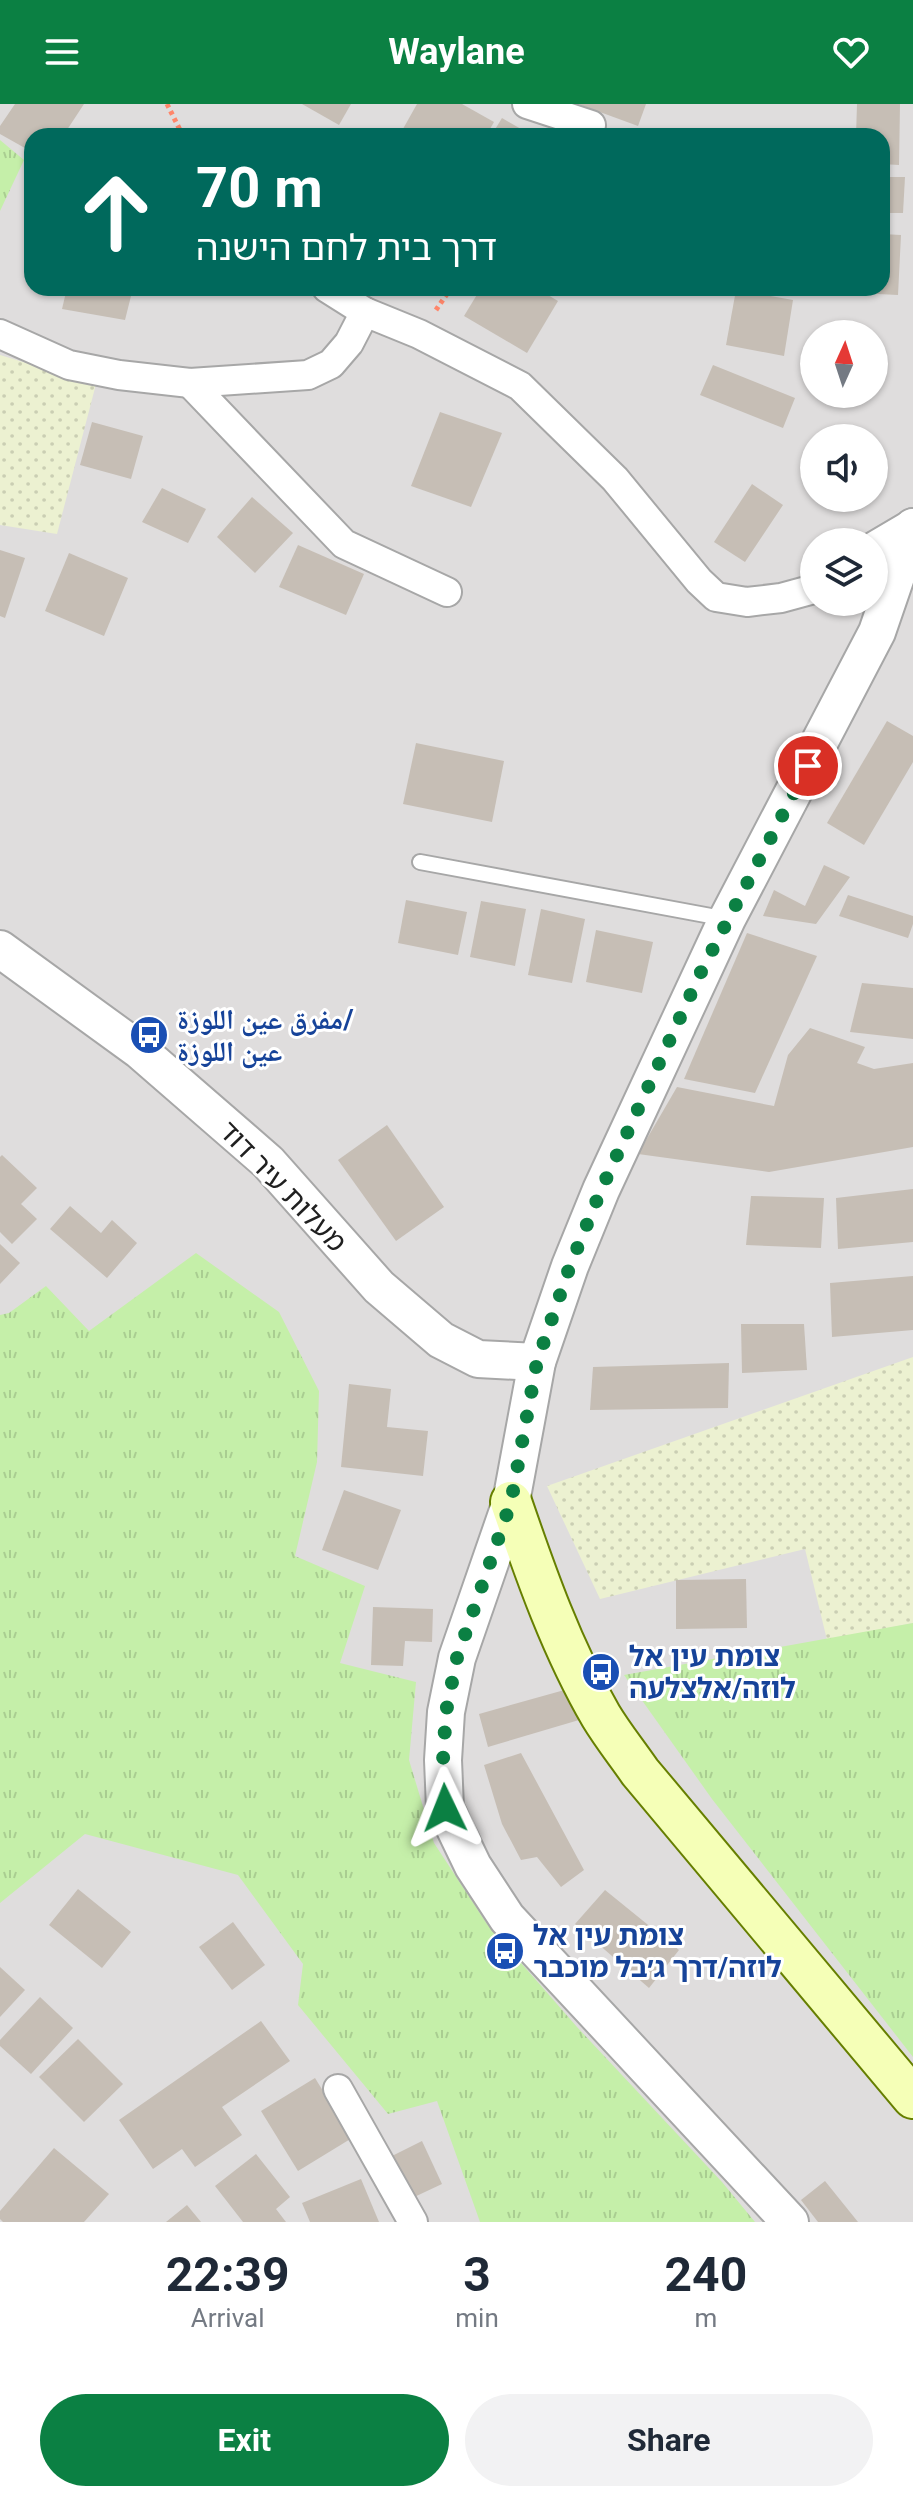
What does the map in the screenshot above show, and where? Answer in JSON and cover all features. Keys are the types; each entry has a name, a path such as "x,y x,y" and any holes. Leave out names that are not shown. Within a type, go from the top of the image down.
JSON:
{"main road":[{"path":"511,1502 537,1579 564,1644 609,1728 640,1772 913,2098"}],"street":[{"path":"527,104 591,125"},
{"path":"340,296 365,312 419,334 520,386 615,479 699,581 716,597 747,602 800,593"},
{"path":"0,334 69,365 119,375 190,383 308,375 331,364 349,343 365,312"},
{"path":"190,383 344,544 447,592"},
{"path":"888,538 913,525"},
{"path":"790,2222 507,1918 473,1866 445,1808 443,1760 446,1712 457,1658 511,1502 537,1362 570,1266 601,1190 727,919 877,632 913,525"},
{"name":"מעלות עיר דוד","path":"0,949 139,1050 268,1162 379,1287 441,1340 478,1359 537,1362"},
{"path":"338,2089 413,2222"}],"lane":[{"path":"420,862 727,919"}],"path":[{"path":"167,104 179,128"}],"shaded area":[{"path":"0,104 913,104 913,2222 0,2222"}],"green space":[{"path":"0,140 24,160 0,211"},
{"path":"0,355 96,384 57,534 0,525"},
{"path":"196,1253 279,1312 319,1391 317,1462 295,1556 365,1586 340,1663 416,1682 409,1760 434,1843 487,1924 755,2222 480,2222 437,2101 388,2114 298,2005 303,1964 238,1875 85,1834 0,1903 0,1315 9,1313 46,1286 89,1331"},
{"path":"913,1357 913,1623 827,1640 805,1549 600,1599 547,1486"},
{"path":"913,1623 913,2057 712,1799 624,1675"}],"building":[{"path":"15,104 84,104 68,128 24,128 24,148 0,134 0,126"},
{"path":"302,104 351,104 339,125"},
{"path":"417,104 462,104 494,122 491,128 404,128"},
{"path":"578,104 646,104 638,126"},
{"path":"857,104 900,104 899,165 890,164 890,128 856,128"},
{"path":"502,118 519,128 496,128"},
{"path":"890,177 905,177 903,213 890,213"},
{"path":"890,234 901,235 898,295 890,295"},
{"path":"65,296 131,296 125,320 62,309"},
{"path":"476,296 550,296 558,301 527,353 464,316"},
{"path":"735,296 770,296 793,300 784,356 726,345"},
{"path":"713,365 795,398 783,428 700,395"},
{"path":"440,412 502,433 471,507 411,486"},
{"path":"92,422 143,436 131,479 80,465"},
{"path":"752,484 783,505 745,562 714,542"},
{"path":"162,488 206,509 188,543 142,522"},
{"path":"252,497 293,533 255,573 217,537"},
{"path":"298,545 364,574 346,615 279,587"},
{"path":"0,550 25,558 5,618 0,616"},
{"path":"69,553 128,578 104,636 45,611"},
{"path":"887,721 913,736 913,762 864,845 827,823"},
{"path":"416,743 504,761 492,822 403,804"},
{"path":"824,865 850,877 816,924 763,916 774,890 805,906"},
{"path":"848,895 913,916 908,938 839,916"},
{"path":"406,900 467,912 458,955 398,943"},
{"path":"481,901 526,909 515,966 470,957"},
{"path":"541,909 585,919 572,983 528,975"},
{"path":"596,930 653,942 642,993 586,982"},
{"path":"747,933 817,956 755,1093 684,1079"},
{"path":"862,983 913,988 913,1039 850,1032"},
{"path":"810,1028 865,1047 857,1063 874,1069 913,1063 913,1147 769,1172 638,1154 677,1087 774,1106 788,1055"},
{"path":"387,1125 444,1207 396,1241 338,1160"},
{"path":"2,1155 37,1188 21,1204 37,1219 12,1244 0,1232"},
{"path":"913,1189 913,1242 838,1249 836,1198"},
{"path":"751,1196 824,1198 821,1248 746,1245"},
{"path":"70,1206 101,1233 112,1220 137,1243 107,1278 50,1229"},
{"path":"0,1244 20,1263 0,1284"},
{"path":"913,1276 913,1330 832,1337 830,1283"},
{"path":"741,1324 804,1324 807,1370 742,1373"},
{"path":"729,1363 728,1408 590,1410 593,1367"},
{"path":"349,1384 391,1389 387,1427 428,1431 423,1476 341,1467"},
{"path":"344,1490 401,1510 378,1570 322,1550"},
{"path":"746,1579 747,1628 676,1629 676,1580"},
{"path":"373,1607 433,1609 432,1642 405,1641 403,1666 371,1665"},
{"path":"568,1689 579,1720 488,1747 479,1714"},
{"path":"521,1753 584,1870 561,1887 537,1857 521,1860 502,1824 484,1765"},
{"path":"78,1889 131,1932 102,1968 49,1925"},
{"path":"605,1890 679,1950 649,1988 575,1924"},
{"path":"233,1922 265,1965 232,1990 199,1947"},
{"path":"0,1967 25,1990 0,2017"},
{"path":"40,1997 73,2028 31,2074 0,2046 0,2040"},
{"path":"261,2021 290,2061 222,2107 242,2135 195,2167 182,2149 153,2169 119,2120"},
{"path":"78,2039 123,2084 84,2122 39,2077"},
{"path":"315,2078 352,2138 298,2171 261,2111"},
{"path":"422,2141 442,2184 410,2199 390,2157"},
{"path":"54,2148 109,2194 84,2222 3,2222 0,2211"},
{"path":"256,2154 290,2197 276,2209 286,2222 243,2222 215,2186"},
{"path":"361,2179 379,2222 310,2222 302,2203"},
{"path":"825,2181 858,2222 818,2222 801,2200"},
{"path":"187,2205 201,2222 166,2222"}],"place":[{"name":"مفرق عين اللوزة/ عين اللوزة","path":"149,1035"},
{"name":"צומת עין אל לוזה/אלצלעה","path":"601,1672"},
{"name":"צומת עין אל לוזה/דרך ג׳בל מוכבר","path":"505,1951"}],"route":[{"path":"445,1808 443,1760 446,1712 457,1658 511,1502 537,1362 570,1266 601,1190 700,974 808,766"}]}
